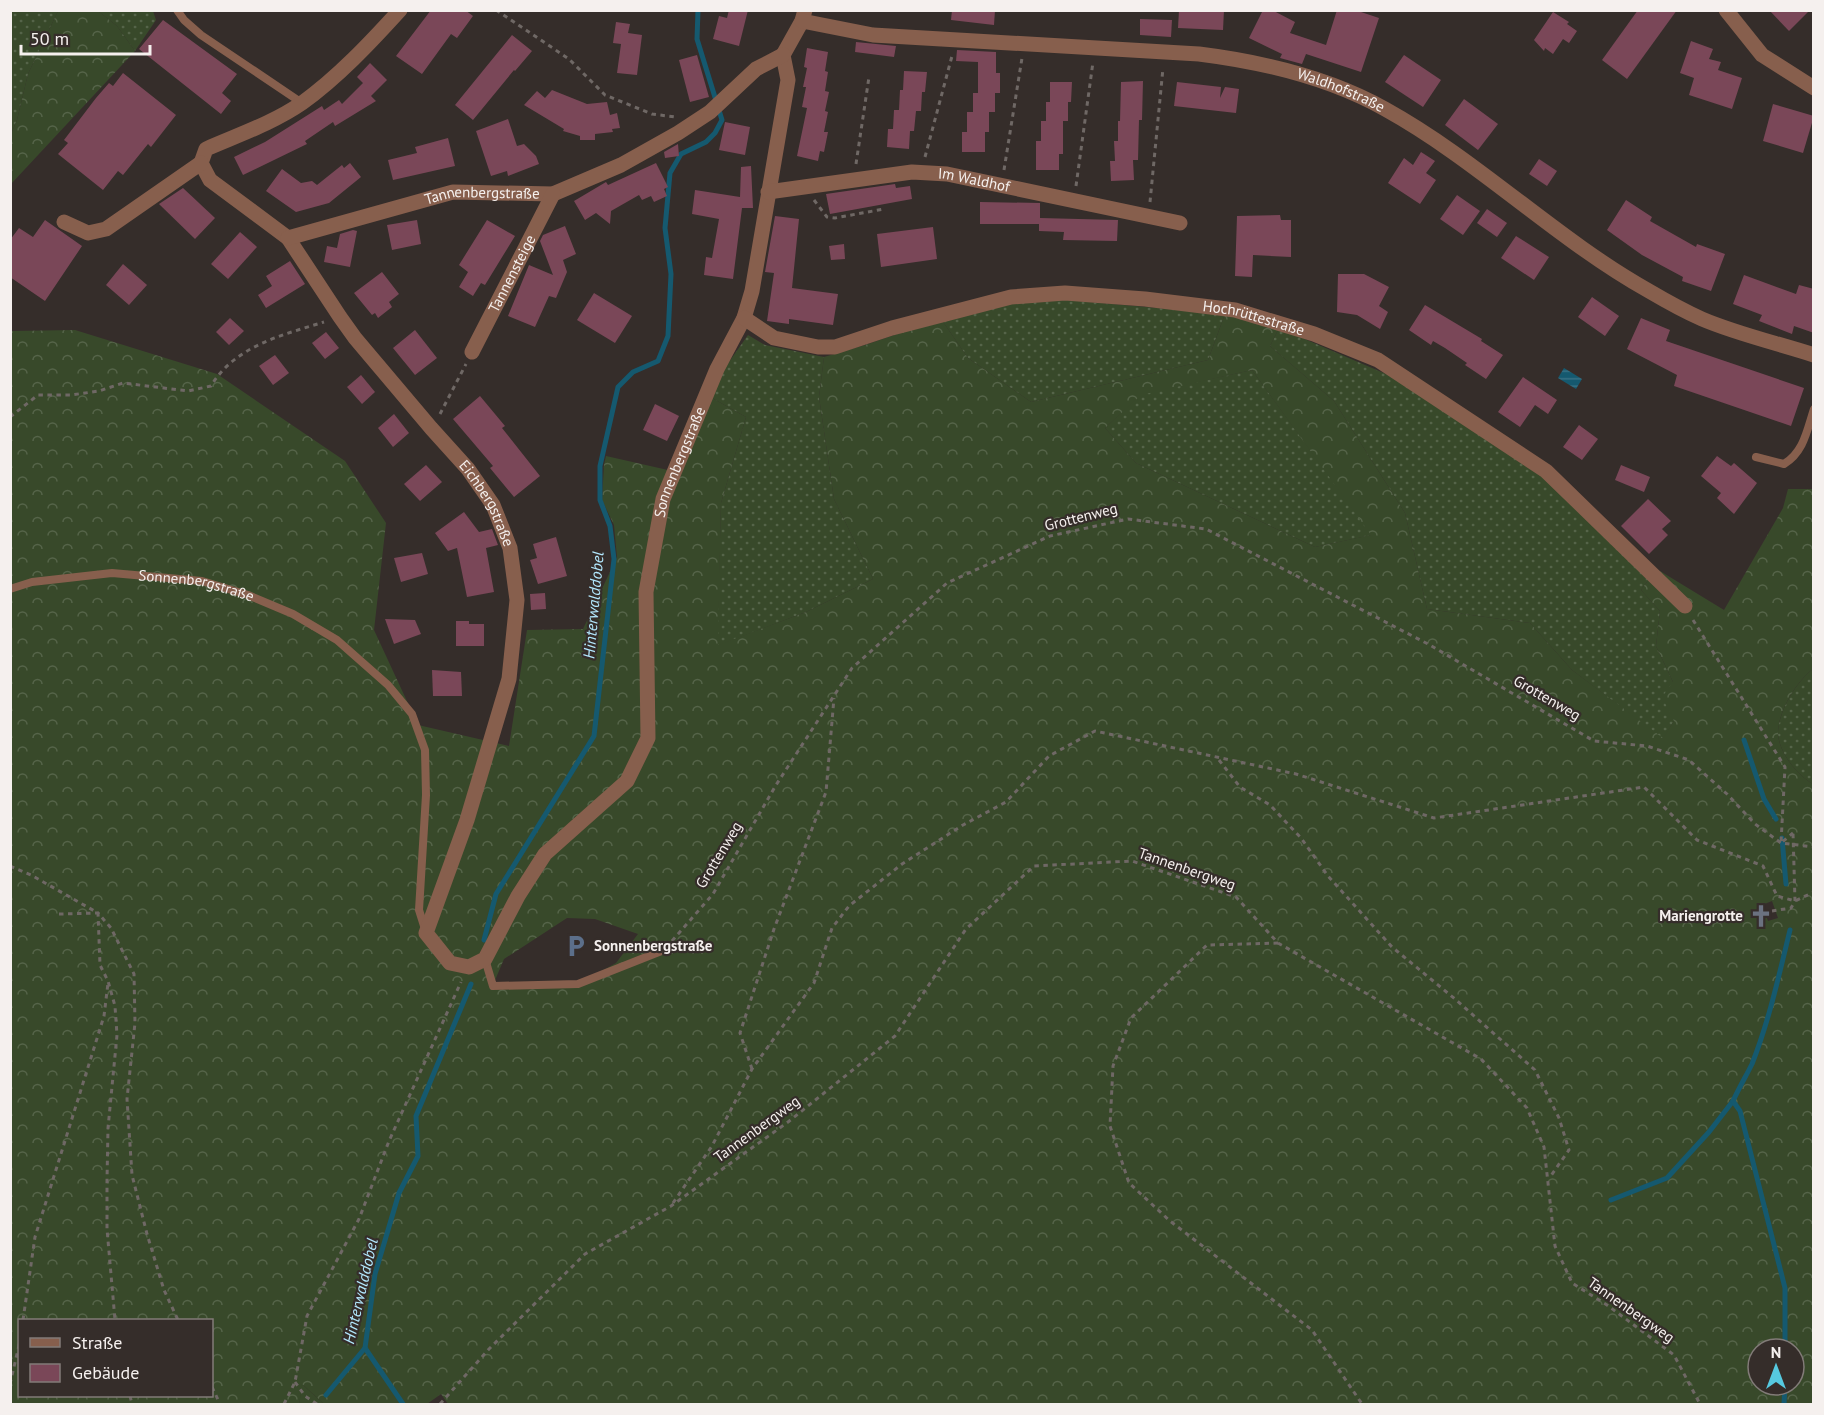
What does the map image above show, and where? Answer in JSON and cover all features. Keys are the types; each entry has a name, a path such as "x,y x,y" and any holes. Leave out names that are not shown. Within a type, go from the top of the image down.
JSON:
{"street":[{"path":"64,222 88,233 105,229 201,163 206,149 273,119 302,103 366,47 400,10"},
{"path":"1726,10 1762,55 1814,88"},
{"path":"783,55 803,16"},
{"name":"Waldhofstraße","path":"803,16 873,35 1165,52 1247,60 1286,70 1341,89 1383,108 1431,138 1602,262 1649,291 1701,319 1814,355"},
{"name":"Tannenbergstraße","path":"288,238 453,192 553,194 621,165 691,125 710,112 756,69 783,55"},
{"name":"Sonnenbergstraße","path":"485,959 518,896 545,854 627,781 648,738 646,592 663,499 717,369 744,318 752,291 788,80 783,55"},
{"name":"Eichbergstraße","path":"201,163 210,180 288,238 340,317 431,429 468,469 493,505 510,548 518,600 509,679 467,820 426,933"},
{"name":"Im Waldhof","path":"768,192 912,172 947,174 1180,223"},
{"name":"Tannensteige","path":"472,352 553,194"},
{"name":"Hochrüttestraße","path":"744,318 774,338 818,347 835,346 892,328 1011,297 1065,293 1145,299 1235,310 1303,330 1378,360 1546,471 1685,606"},
{"name":"Sonnenbergstraße","path":"426,933 450,963 469,967"},
{"path":"469,967 485,959"}],"lane":[{"path":"177,10 184,20 201,34 302,103"},
{"path":"1756,457 1784,464 1795,458 1803,444 1814,409"},
{"name":"Sonnenbergstraße","path":"10,589 32,582 112,573 202,581 248,595 293,614 337,640 388,685 412,714 425,750 426,795 419,910 426,933"},
{"path":"485,959 493,986 578,984 664,950"}],"path":[{"path":"496,10 569,59 605,95 652,114 687,118 691,125"},
{"path":"921,173 956,40"},
{"path":"1002,184 1024,44"},
{"path":"1074,200 1095,48"},
{"path":"1149,216 1165,52"},
{"path":"853,180 870,77"},
{"path":"824,213 828,217 835,218 884,209"},
{"path":"10,417 38,395 71,395 99,391 123,383 188,391 212,386 218,374 246,350 340,317"},
{"path":"435,423 472,352"},
{"name":"Grottenweg","path":"664,950 713,894 776,785 852,668 947,583 1050,536 1128,519 1206,529 1428,644 1594,741 1647,746 1689,760 1727,794 1755,824 1781,843 1814,847"},
{"path":"1685,606 1785,767 1781,843"},
{"path":"752,1069 740,1033 774,929 826,792 834,695"},
{"path":"671,1206 712,1146 752,1069 814,983 832,928 849,906 902,864 963,825 1006,802 1049,756 1095,731 1296,774 1434,818 1644,787 1697,840 1763,866 1777,896 1795,901 1814,892"},
{"path":"1218,758 1240,787 1270,805 1301,838 1328,876 1392,947 1535,1070 1559,1118 1569,1150 1548,1179"},
{"path":"1772,911 1791,908 1795,901 1793,833 1781,843"},
{"name":"Tannenbergweg","path":"440,1404 489,1349 585,1254 671,1206 788,1122 895,1036 966,929 1034,866 1132,861 1236,897 1278,943 1481,1059 1527,1108 1544,1147 1555,1246 1572,1283 1607,1305 1674,1355 1700,1404"},
{"path":"10,866 31,875 98,913 111,928 134,974 135,1023 127,1099 132,1175 164,1290 178,1319"},
{"path":"59,914 98,913"},
{"path":"98,913 100,965 108,981 115,1006 117,1035 108,1128 107,1210 115,1319"},
{"path":"1278,943 1207,945 1131,1018 1113,1066 1110,1126 1129,1183 1170,1221 1312,1330 1362,1404"},
{"path":"284,1404 295,1382 307,1316 359,1219 389,1141 469,967"},
{"path":"23,1319 35,1238 104,1016 108,981"},
{"path":"10,1384 18,1350"},
{"path":"295,1382 305,1396 317,1404"},
{"path":"213,1390 220,1404"}],"green space":[{"path":"13,11 58,11 28,74 17,120 11,134 11,13"},
{"path":"58,11 98,11 117,26 135,51 11,184 11,134 17,120 28,74"},
{"path":"98,11 153,11 156,20 135,51 117,26"},
{"path":"1056,299 1225,314 1208,360 1031,402 968,358 941,319 1008,304"},
{"path":"1225,314 1279,328 1270,346 1334,401 1405,513 1427,609 1530,623 1572,670 1663,738 1674,721 1662,697 1673,682 1656,646 1660,611 1641,590 1649,579 1660,571 1724,610 1783,508 1788,489 1813,489 1813,669 1800,681 1785,706 1778,732 1781,747 1789,762 1813,784 1813,1404 448,1404 441,1394 427,1404 324,1404 303,1385 299,1404 11,1404 10,331 75,330 217,374 345,461 386,523 374,630 418,725 509,746 527,630 583,629 617,557 614,525 602,500 606,456 681,473 712,398 746,417 721,503 718,645 806,612 873,579 834,499 819,397 824,357 941,319 968,358 1031,402 1208,360","holes":["1252,370 1371,535 1315,547 1136,463 1105,428 1141,395","1772,901 1778,918 1768,921 1762,905","567,918 595,919 638,934 616,963 578,984 493,985 504,959"]},
{"path":"1279,328 1393,377 1550,478 1649,579 1641,590 1660,611 1656,646 1673,682 1674,721 1663,739 1572,670 1530,623 1427,609 1405,513 1334,401 1270,346"},
{"path":"748,335 765,345 824,357 819,397 834,499 873,579 806,612 717,646 721,503 746,417 712,398 724,369"},
{"path":"1252,370 1372,535 1315,547 1136,463 1105,428 1141,394"},
{"path":"1813,669 1813,784 1801,775 1785,755 1778,732 1789,697 1800,681"},
{"path":"302,1384 324,1404 299,1404"}],"water":[{"path":"1564,368 1582,379 1576,389 1558,378"}],"building":[{"path":"431,10 465,10 473,16 457,38 451,34 422,74 396,56"},
{"path":"729,10 748,10 739,46 713,39 719,16 727,18"},
{"path":"952,10 995,10 994,25 951,20"},
{"path":"1179,10 1224,10 1223,30 1178,28"},
{"path":"1263,10 1272,10 1295,22 1290,33 1326,45 1337,10 1355,10 1379,18 1361,72 1306,54 1302,64 1280,58 1282,54 1249,38"},
{"path":"1638,10 1677,10 1627,79 1602,60"},
{"path":"1769,10 1810,10 1789,31"},
{"path":"1553,12 1569,22 1567,24 1577,31 1569,43 1563,39 1553,54 1545,48 1544,51 1534,40"},
{"path":"1140,19 1172,20 1171,37 1140,35"},
{"path":"163,20 237,74 222,93 231,101 221,114 139,49"},
{"path":"616,22 630,24 628,33 642,35 637,75 617,73 621,44 613,43"},
{"path":"512,35 532,51 473,120 455,105"},
{"path":"1691,41 1713,49 1709,59 1721,62 1718,70 1742,78 1732,109 1689,95 1694,78 1680,73"},
{"path":"856,42 896,46 894,57 855,52"},
{"path":"807,48 828,52 825,91 829,92 825,111 828,112 824,132 828,132 824,152 820,151 818,161 797,156 807,108 802,107 806,87 803,87 807,68 804,67"},
{"path":"957,50 996,52 996,73 1000,73 1000,93 995,93 995,112 989,112 989,132 985,132 985,152 962,152 962,132 967,132 967,112 973,112 973,93 978,93 978,62 956,61"},
{"path":"697,55 709,97 690,102 679,60"},
{"path":"1404,55 1441,80 1423,107 1385,82"},
{"path":"370,63 387,80 371,96 376,101 335,126 333,122 305,141 307,144 243,175 234,157 265,142 322,106 324,110 339,100 342,104 363,83 357,77"},
{"path":"904,71 927,72 925,92 922,92 921,111 916,111 914,131 910,131 909,149 887,147 888,129 893,129 894,110 899,110"},
{"path":"123,73 176,115 151,147 148,144 123,175 118,171 103,190 58,154 68,143 64,140 96,98 109,83 113,86"},
{"path":"1143,81 1138,160 1133,160 1134,180 1111,181 1110,161 1115,161 1114,141 1118,141 1121,82"},
{"path":"1050,82 1072,82 1071,102 1068,102 1068,121 1063,121 1063,154 1059,154 1059,170 1036,170 1036,141 1041,141 1041,121 1046,121 1046,102 1050,102"},
{"path":"1177,82 1221,87 1220,98 1225,87 1239,89 1236,113 1174,106"},
{"path":"552,90 587,104 607,102 610,115 617,113 620,128 612,129 613,132 595,134 595,140 580,140 580,136 563,131 564,129 524,105 537,91 545,98"},
{"path":"1464,99 1498,124 1478,150 1445,125"},
{"path":"1773,104 1814,116 1803,153 1763,141"},
{"path":"508,119 517,146 524,144 536,156 539,164 508,176 507,171 491,176 476,131"},
{"path":"725,122 750,127 745,155 719,150"},
{"path":"448,138 455,166 393,180 388,160 417,153 415,147"},
{"path":"678,144 679,156 665,158 664,152"},
{"path":"1421,152 1435,161 1426,173 1436,180 1420,204 1388,183 1404,158 1413,165"},
{"path":"1539,159 1557,171 1547,186 1529,174"},
{"path":"350,163 361,177 329,203 296,212 266,191 282,169 301,183 312,181 317,185 342,165 344,168"},
{"path":"656,163 668,187 664,189 667,196 654,202 651,196 642,200 639,195 611,211 610,224 596,213 585,220 574,201 606,182 608,185"},
{"path":"751,166 753,208 742,208 733,279 704,275 706,257 712,258 719,219 692,214 695,190 740,197 741,167"},
{"path":"895,184 896,188 910,186 912,199 830,214 826,194"},
{"path":"183,188 215,218 195,239 159,204"},
{"path":"1457,195 1480,211 1463,235 1440,219"},
{"path":"1626,200 1652,217 1650,221 1696,247 1697,244 1725,254 1711,291 1682,281 1683,277 1642,255 1607,230"},
{"path":"980,202 1040,203 1040,218 1118,220 1117,241 1063,240 1064,232 1039,231 1039,224 980,224"},
{"path":"1487,209 1507,223 1497,237 1477,223"},
{"path":"1280,215 1281,220 1291,220 1291,257 1253,255 1252,277 1235,276 1237,216"},
{"path":"775,216 799,219 792,288 838,294 833,325 789,319 789,324 767,321 774,273 765,272"},
{"path":"45,220 82,246 45,301 10,277 10,240 19,228 33,237"},
{"path":"417,220 421,244 392,250 387,225"},
{"path":"487,220 515,236 485,285 481,283 473,296 459,287 468,272 459,265"},
{"path":"565,226 576,254 563,260 567,272 556,298 549,296 535,327 508,316 529,265 553,275 540,241 543,235"},
{"path":"933,227 937,259 881,267 877,234"},
{"path":"357,231 350,267 324,262 327,246 337,248 340,234"},
{"path":"240,232 257,247 228,279 211,264"},
{"path":"1516,236 1549,257 1534,280 1501,258"},
{"path":"844,244 845,259 831,260 829,246"},
{"path":"290,261 305,284 266,308 258,295 272,286 266,276"},
{"path":"123,264 147,285 129,305 106,285"},
{"path":"382,272 399,294 389,302 392,307 378,318 375,313 372,315 354,293"},
{"path":"1338,274 1364,274 1389,287 1379,306 1388,312 1380,329 1357,315 1337,312"},
{"path":"1744,275 1796,294 1799,285 1814,289 1814,333 1794,326 1792,334 1759,321 1762,315 1733,304"},
{"path":"594,293 632,316 615,343 577,320"},
{"path":"1592,297 1619,316 1605,336 1578,317"},
{"path":"1425,305 1482,339 1481,341 1503,355 1486,379 1445,348 1433,341 1431,345 1409,330"},
{"path":"230,318 244,331 229,345 216,332"},
{"path":"1641,318 1670,330 1666,341 1804,388 1791,426 1674,386 1677,375 1627,349"},
{"path":"415,330 437,358 415,375 393,348"},
{"path":"326,332 339,348 325,359 312,343"},
{"path":"275,355 289,373 273,385 259,366"},
{"path":"361,375 375,392 362,404 347,387"},
{"path":"1523,377 1557,400 1548,414 1535,405 1520,427 1498,412"},
{"path":"480,396 505,426 502,428 540,476 514,497 490,468 493,466 453,419"},
{"path":"655,404 679,416 667,441 643,430"},
{"path":"394,414 409,433 393,447 378,428"},
{"path":"1579,425 1598,439 1582,460 1563,447"},
{"path":"1717,456 1731,466 1734,463 1757,483 1734,514 1717,498 1721,493 1701,476"},
{"path":"426,465 442,482 420,501 404,484"},
{"path":"1621,465 1650,477 1644,492 1615,480"},
{"path":"1648,499 1671,521 1662,529 1668,535 1649,554 1621,526"},
{"path":"464,512 479,532 492,529 498,545 486,548 494,592 467,597 457,548 448,551 435,533"},
{"path":"556,537 567,576 538,584 530,560 537,558 533,544"},
{"path":"422,553 428,574 401,582 394,558"},
{"path":"545,593 546,609 531,610 530,594"},
{"path":"385,619 415,620 421,634 394,644"},
{"path":"456,621 484,624 484,646 456,646"},
{"path":"432,670 461,672 462,696 433,696"}],"waterway":[{"name":"Hinterwalddobel","path":"484,940 496,894 594,736 614,559 610,526 600,500 600,466 618,387 633,372 658,361 668,336 671,274 665,228 670,173 681,154 706,142 715,133 722,120 697,39 698,10"},
{"path":"1744,740 1764,799 1776,819"},
{"path":"1782,838 1786,884"},
{"path":"1785,1337 1785,1288 1740,1111 1733,1101 1752,1064 1764,1031 1790,930"},
{"name":"Hinterwalddobel","path":"326,1395 365,1348 375,1274 399,1193 418,1156 416,1116 471,984"},
{"path":"1611,1200 1667,1178 1709,1132 1733,1101"},
{"path":"365,1348 403,1404"},
{"path":"1784,1397 1784,1404"}],"place":[{"name":"Mariengrotte","path":"1761,916"},
{"name":"Sonnenbergstraße","path":"576,946"}]}
